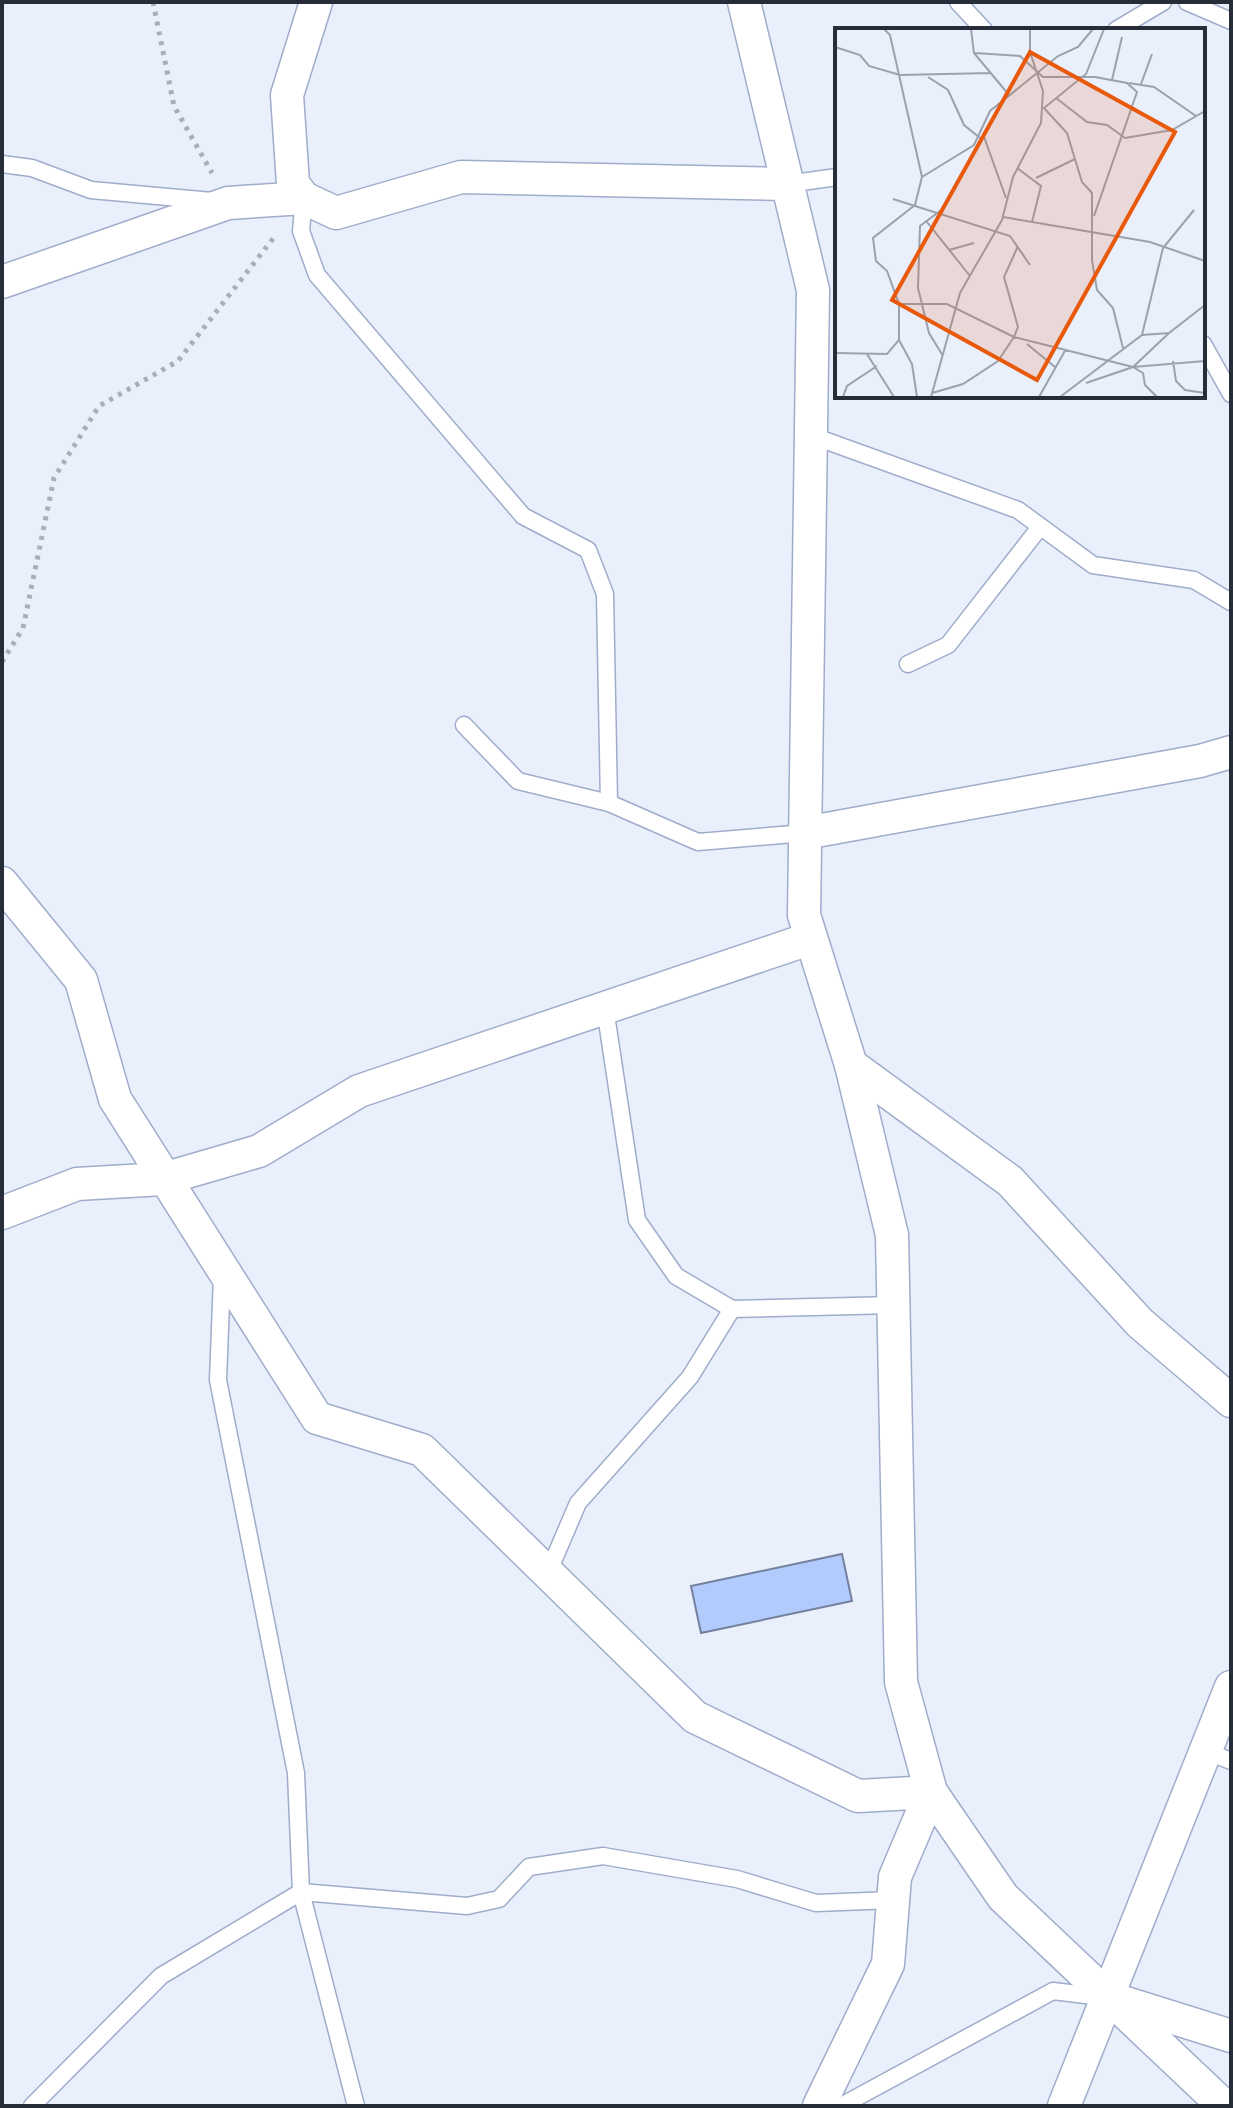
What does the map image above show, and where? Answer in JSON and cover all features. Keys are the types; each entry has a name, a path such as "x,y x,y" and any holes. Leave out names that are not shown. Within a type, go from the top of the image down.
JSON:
{"street":[{"path":"316,2 287,95 293,184 304,198 336,213 461,177 787,184"},
{"path":"744,2 813,290 804,915 809,939 851,1065 892,1235 901,1682 931,1792 1003,1897 1224,2106"},
{"path":"2,282 228,203 304,198"},
{"path":"805,833 1200,761 1231,752"},
{"path":"2,883 81,980 115,1099 317,1418 422,1450 695,1717 858,1796 931,1792"},
{"path":"2,1213 77,1184 163,1179 259,1151 359,1091 809,939"},
{"path":"851,1065 1010,1181 1140,1323 1231,1401"},
{"path":"1064,2106 1218,1756 1231,1687"},
{"path":"819,2106 888,1964 895,1877 931,1792"},
{"path":"1109,1998 1231,2036"}],"lane":[{"path":"958,2 982,28"},
{"path":"1119,28 1163,2"},
{"path":"1187,2 1231,21"},
{"path":"2,164 32,168 91,190 228,203"},
{"path":"787,184 835,177"},
{"path":"304,198 301,231 317,275 523,516 588,550 605,594 609,803"},
{"path":"1205,348 1231,394"},
{"path":"810,435 1018,510 1093,565 1194,580 1231,602"},
{"path":"908,664 948,645 1040,527"},
{"path":"464,725 518,781 609,803 698,842 805,833"},
{"path":"605,1008 637,1220 676,1276 732,1309 894,1305"},
{"path":"222,1272 218,1380 296,1773 301,1892 356,2106"},
{"path":"548,1573 578,1503 690,1377 732,1309"},
{"path":"32,2106 161,1976 301,1892 467,1906 499,1899 529,1867 603,1856 737,1879 816,1903 893,1900"},
{"path":"841,2106 1053,1991 1109,1998"}],"path":[{"path":"153,2 174,106 228,203"},
{"path":"2,662 23,628 54,478 99,406 178,361 304,198"}],"building":[{"path":"842,1554 852,1601 701,1633 691,1586"}]}
